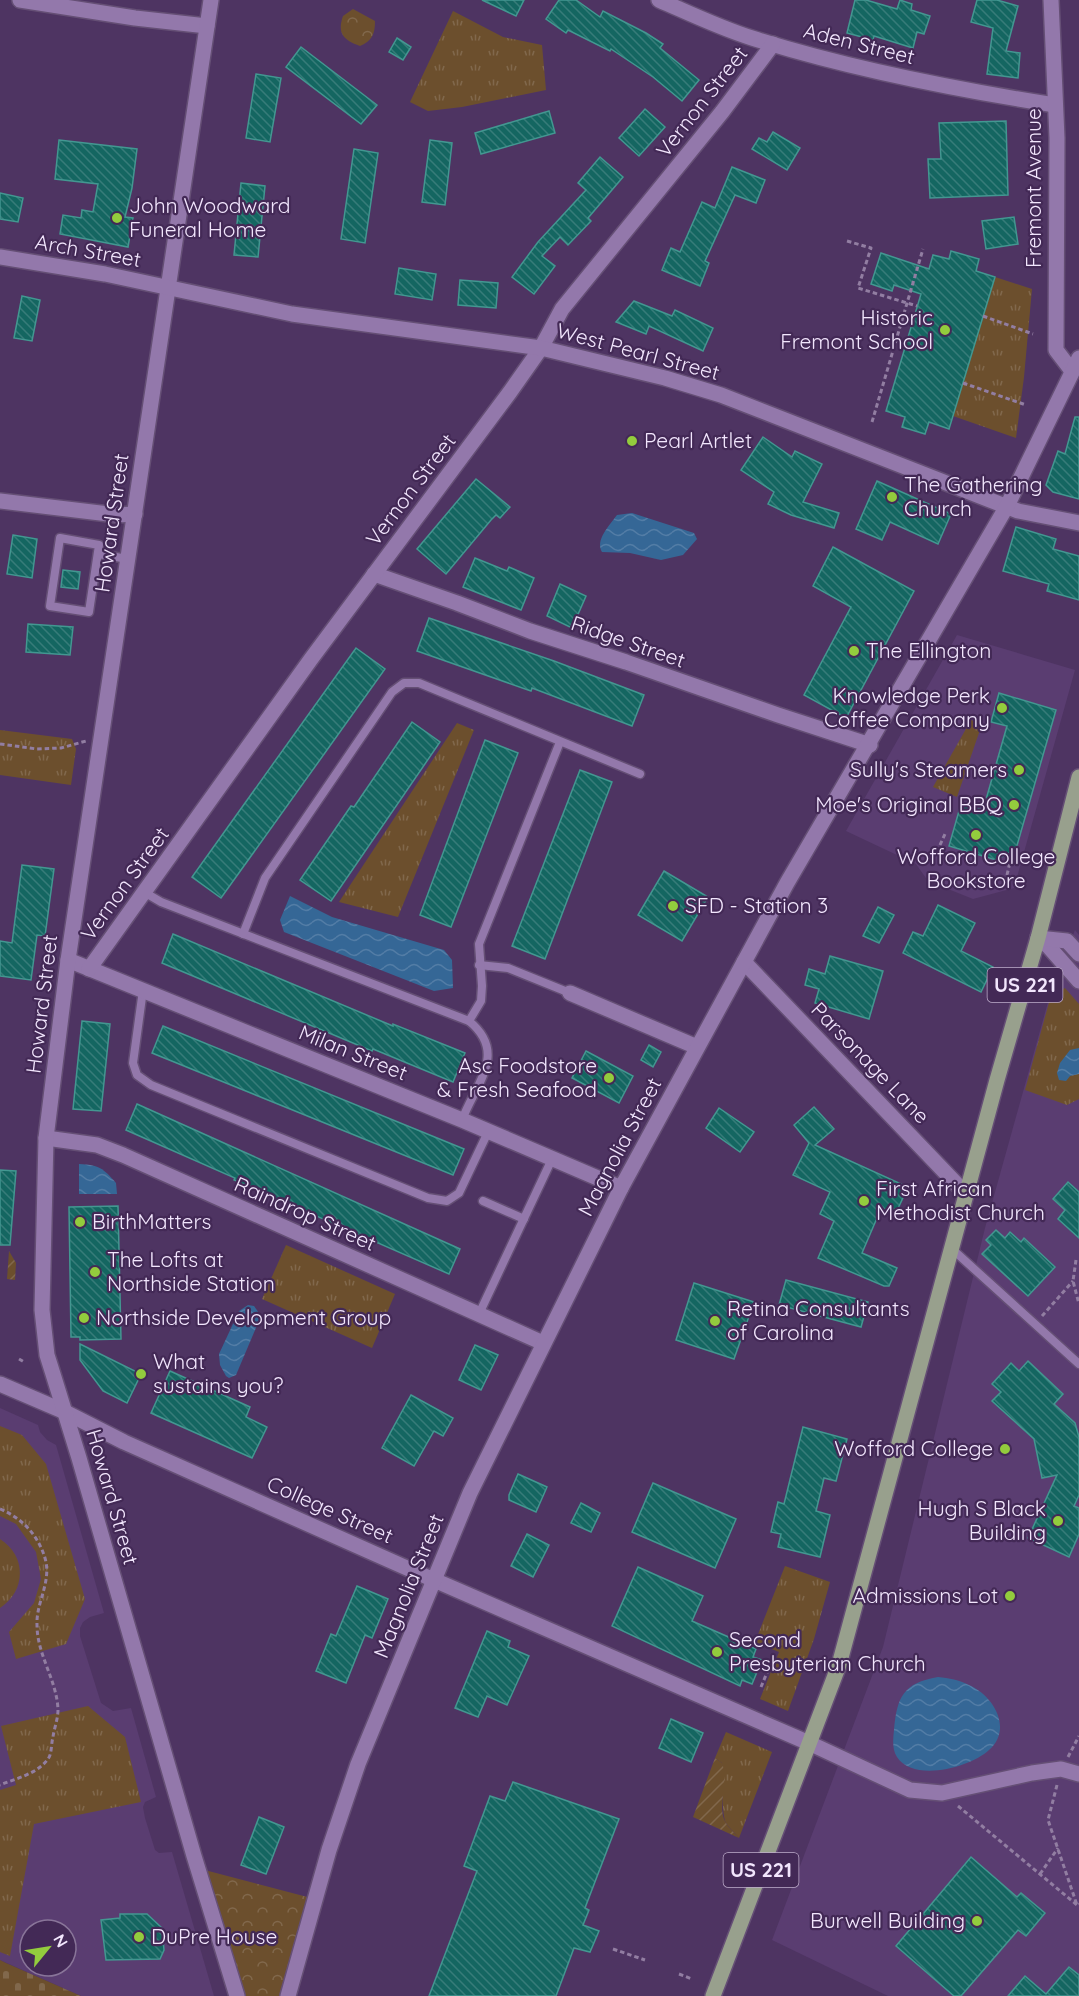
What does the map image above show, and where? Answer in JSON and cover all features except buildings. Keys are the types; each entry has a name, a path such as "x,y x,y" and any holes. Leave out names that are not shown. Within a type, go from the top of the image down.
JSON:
{"main road":[{"name":"US 221","path":"713,1996 825,1705 851,1624 951,1247 1038,938 1079,777"}],"street":[{"path":"20,0 135,18 207,26"},
{"name":"Howard Street","path":"211,0 68,960 46,1138 42,1310 47,1355 237,1996"},
{"name":"Aden Street","path":"659,0 773,44 940,85 1055,105"},
{"name":"Fremont Avenue","path":"1050,0 1055,105 1056,350 1075,364"},
{"name":"Vernon Street","path":"89,969 298,677 443,484 541,348 562,309 722,112 773,44"},
{"name":"Arch Street","path":"0,257 168,287"},
{"name":"West Pearl Street","path":"168,287 292,314 541,348 665,378 702,389 1018,511 1079,523"},
{"name":"Magnolia Street","path":"288,1996 329,1850 358,1764 470,1493 621,1188 787,883 870,745 1007,506 1075,364"},
{"path":"0,501 117,515 135,514"},
{"name":"Ridge Street","path":"374,574 530,631 870,745"},
{"path":"1038,938 1067,941 1079,954"},
{"path":"1038,938 1079,981"},
{"name":"Milan Street","path":"68,960 462,1120 621,1188"},
{"name":"Parsonage Lane","path":"744,962 966,1194"},
{"path":"570,993 697,1047"},
{"name":"Raindrop Street","path":"46,1138 97,1145 123,1155 543,1343"},
{"name":"College Street","path":"0,1384 63,1411 124,1442 809,1743 910,1790 942,1793 1032,1773 1061,1769"},
{"path":"1061,1769 1079,1774"}],"lane":[{"path":"60,538 99,545 98,554 89,612 50,606 60,538"},
{"path":"98,554 128,559"},
{"path":"243,934 265,878 392,692 404,683 419,683 640,774"},
{"path":"469,1021 481,1001 479,944 560,742"},
{"path":"144,892 161,902 469,1021 481,1032 489,1051 487,1066 462,1120"},
{"path":"479,965 508,968 570,993"},
{"path":"143,990 133,1063 136,1075 151,1084 428,1198 447,1201 459,1193 488,1132"},
{"path":"479,1314 552,1159"},
{"path":"483,1201 524,1219"},
{"path":"951,1247 1079,1364"}],"path":[{"path":"847,241 871,248 858,288 917,306"},
{"path":"872,422 923,249"},
{"path":"983,316 1033,334"},
{"path":"896,340 907,343"},
{"path":"963,383 1026,405"},
{"path":"0,744 37,750 61,748 87,741"},
{"path":"940,845 945,834"},
{"path":"1007,875 1010,862"},
{"path":"1076,1260 1073,1281 1079,1304"},
{"path":"1035,1324 1073,1281"},
{"path":"19,1359 24,1362"},
{"path":"0,1509 23,1522 37,1539 45,1558 46,1587 38,1606 36,1627 43,1657 53,1682 58,1711 50,1757 37,1770 0,1785"},
{"path":"761,1687 771,1663"},
{"path":"1078,1905 1048,1820 1061,1769 1079,1736"},
{"path":"942,1793 1078,1905"},
{"path":"1040,1874 1058,1848"},
{"path":"613,1949 645,1960"},
{"path":"679,1974 692,1979"}],"shaded area":[{"path":"957,635 1075,670 1014,888 973,899 928,881 916,864 846,831"},
{"name":"Wofford College","path":"1075,930 1079,935 1079,1996 888,1996 772,1940 883,1647 985,1228 1050,995"},
{"path":"0,1408 38,1425 40,1432 47,1440 56,1445 104,1613 90,1617 83,1622 80,1636 101,1703 113,1711 131,1708 156,1797 145,1802 143,1807 145,1818 155,1850 159,1853 172,1852 214,1996 81,1996 40,1978 78,1978 78,1918 18,1918 18,1968 0,1960"}],"green space":[{"path":"353,9 375,21 372,36 360,46 349,41 341,31 343,16"},
{"path":"453,11 503,37 542,45 546,90 462,107 428,111 410,102"},
{"path":"995,277 1032,289 1016,438 953,416"},
{"path":"971,720 982,724 957,797 933,787"},
{"path":"457,723 474,730 398,917 339,902"},
{"path":"0,730 72,739 76,749 71,785 0,775"},
{"path":"1065,988 1079,1004 1079,1099 1067,1105 1025,1090 1051,995"},
{"path":"286,1245 395,1294 372,1348 262,1299"},
{"path":"9,1251 16,1263 15,1280 7,1279"},
{"path":"0,1426 22,1435 46,1464 85,1599 66,1644 16,1659 9,1632 34,1603 41,1579 36,1552 16,1524 0,1516"},
{"path":"0,1539 15,1555 20,1574 15,1592 0,1608"},
{"path":"785,1566 830,1582 814,1639 788,1711 760,1699 779,1652 755,1642"},
{"path":"88,1706 125,1737 141,1802 34,1824 10,1956 0,1952 0,1790 16,1785 1,1726"},
{"path":"726,1732 772,1752 739,1838 724,1818 722,1763 715,1758"},
{"path":"715,1758 722,1763 724,1770 722,1813 729,1827 739,1838 693,1817"},
{"path":"197,1868 315,1899 288,1996 237,1996"},
{"path":"0,1960 18,1968 18,1978 40,1978 81,1996 0,1996"}],"water":[{"path":"632,513 694,533 697,539 683,555 661,560 630,553 602,552 600,543 602,538 617,515"},
{"path":"290,896 332,917 444,950 452,960 453,988 434,991 284,932 280,920"},
{"path":"1079,1048 1079,1074 1070,1076 1066,1081 1059,1080 1057,1073 1060,1063 1070,1050"},
{"path":"79,1164 96,1166 104,1171 116,1183 117,1194 79,1194"},
{"path":"248,1305 254,1306 261,1316 236,1375 229,1378 220,1365 219,1354 239,1311"},
{"path":"938,1677 965,1683 986,1697 997,1714 1000,1733 989,1750 969,1762 943,1770 916,1769 905,1765 894,1751 893,1737 897,1709 904,1693 909,1688 917,1683"}],"place":[{"name":"John Woodward Funeral Home","path":"117,218"},
{"name":"Historic Fremont School","path":"945,330"},
{"name":"Pearl Artlet","path":"632,441"},
{"name":"The Gathering Church","path":"892,497"},
{"name":"The Ellington","path":"854,651"},
{"name":"Knowledge Perk Coffee Company","path":"1002,708"},
{"name":"Sully's Steamers","path":"1019,770"},
{"name":"Moe's Original BBQ","path":"1014,805"},
{"name":"Wofford College Bookstore","path":"976,835"},
{"name":"SFD - Station 3","path":"673,906"},
{"name":"Asc Foodstore & Fresh Seafood","path":"609,1078"},
{"name":"First African Methodist Church","path":"864,1201"},
{"name":"BirthMatters","path":"80,1222"},
{"name":"The Lofts at Northside Station","path":"95,1272"},
{"name":"Northside Development Group","path":"84,1318"},
{"name":"Retina Consultants of Carolina","path":"715,1321"},
{"name":"What sustains you?","path":"141,1374"},
{"name":"Wofford College","path":"1005,1449"},
{"name":"Hugh S Black Building","path":"1058,1521"},
{"name":"Admissions Lot","path":"1010,1596"},
{"name":"Second Presbyterian Church","path":"717,1652"},
{"name":"Burwell Building","path":"977,1921"},
{"name":"DuPre House","path":"139,1937"}]}
